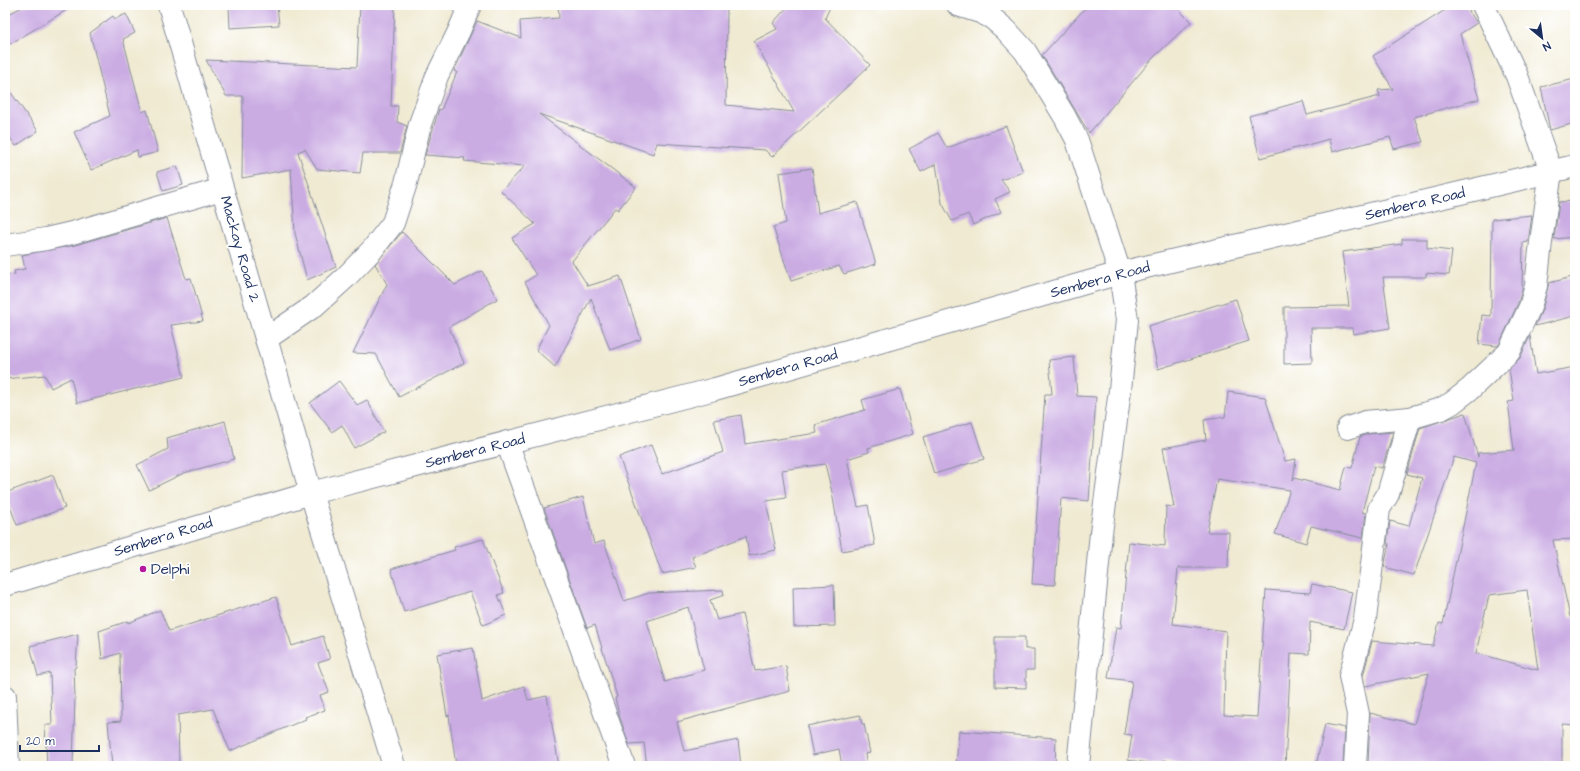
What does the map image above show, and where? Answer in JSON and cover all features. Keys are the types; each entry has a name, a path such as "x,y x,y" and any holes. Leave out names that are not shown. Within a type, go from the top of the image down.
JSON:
{"street":[{"name":"Mackay Road 2","path":"169,5 311,493 394,766"},
{"path":"266,339 314,306 345,278 372,250 393,223 406,183 420,124 434,83 470,5"},
{"path":"958,5 984,9 1006,30 1025,51 1065,117 1077,140 1120,273 1128,320 1102,533 1078,766"},
{"path":"1348,428 1365,422 1410,418 1441,409 1452,403 1470,389 1509,352 1530,307 1536,286 1551,172 1517,76 1507,52 1483,5"},
{"name":"Sembera Road","path":"5,585 311,493 715,389 1120,273 1575,166"},
{"path":"5,245 46,239 72,233 222,189"},
{"path":"1355,766 1358,714 1350,676 1365,619 1379,509 1388,494 1410,418"},
{"path":"507,442 624,766"},
{"path":"5,696 8,766"}],"building":[{"path":"26,5 75,5 5,47 5,16"},
{"path":"277,5 279,25 230,28 229,6"},
{"path":"360,5 395,5 391,106 398,106 397,122 407,126 400,153 363,153 360,173 317,169 305,149 298,152 336,267 307,280 295,233 291,169 242,178 243,96 226,96 206,60 357,67"},
{"path":"558,5 727,5 726,105 794,112 754,41 777,29 773,23 789,5 831,5 825,18 870,65 772,157 765,150 657,143 653,154 539,114 636,187 618,210 615,208 572,261 588,286 620,276 641,339 610,350 591,298 555,367 536,350 549,325 525,282 536,275 512,238 535,224 501,191 525,166 464,161 465,158 425,155 439,109 441,110 457,72 454,71 477,21 521,38 520,21 559,18"},
{"path":"1088,5 1174,5 1191,22 1153,58 1089,133 1042,55"},
{"path":"1453,5 1465,5 1477,23 1460,34 1479,99 1414,117 1423,142 1394,149 1390,137 1332,152 1329,139 1260,158 1249,116 1303,101 1307,115 1380,96 1378,90 1393,89 1373,56"},
{"path":"126,14 135,33 123,39 142,112 147,110 158,152 138,157 137,150 91,170 74,132 110,116 90,33 113,16 115,19"},
{"path":"1575,79 1575,123 1550,130 1541,87"},
{"path":"5,84 38,131 16,146 5,131"},
{"path":"1006,126 1023,172 1001,180 1010,192 995,199 1001,212 973,225 968,214 952,221 942,203 936,164 921,172 909,149 938,133 947,148"},
{"path":"177,166 183,185 163,191 157,172"},
{"path":"812,168 818,213 857,202 876,264 844,274 839,266 791,281 773,227 786,223 779,173"},
{"path":"1575,201 1575,237 1554,239 1559,202"},
{"path":"1532,215 1528,242 1523,243 1522,290 1518,303 1499,345 1479,344 1482,315 1491,316 1492,219"},
{"path":"167,218 186,279 191,278 203,321 171,325 184,377 77,403 71,378 51,388 45,375 5,379 5,275 15,274 14,271 25,269 22,255 75,245"},
{"path":"402,232 455,285 482,271 497,299 449,327 464,363 399,397 376,354 353,353 387,284 375,264"},
{"path":"1402,239 1427,239 1427,248 1452,251 1449,275 1426,273 1426,277 1383,277 1390,328 1353,334 1352,328 1311,328 1312,363 1284,364 1284,307 1349,306 1342,252 1402,244"},
{"path":"1572,277 1575,291 1575,316 1535,326 1542,310 1549,283"},
{"path":"1236,299 1249,341 1158,369 1148,326"},
{"path":"1530,336 1536,374 1575,367 1575,539 1553,540 1570,617 1575,616 1575,725 1562,724 1562,766 1368,766 1370,713 1414,724 1429,673 1365,686 1363,676 1372,641 1433,646 1439,623 1443,624 1476,463 1454,457 1414,575 1384,567 1389,544 1387,543 1390,521 1409,526 1422,478 1407,474 1420,428 1465,413 1478,457 1478,453 1514,450 1508,402 1514,401 1509,369 1520,358","holes":["1527,590 1538,670 1476,653 1489,595"]},
{"path":"1074,357 1077,396 1096,397 1089,501 1061,498 1055,585 1032,584 1045,394 1052,394 1049,360"},
{"path":"339,381 357,405 367,400 384,432 354,448 342,425 332,432 310,403"},
{"path":"900,389 913,434 868,448 869,452 847,459 858,507 868,505 875,545 842,551 832,492 825,464 782,470 786,498 766,501 776,550 749,556 746,536 692,557 696,567 662,574 619,457 651,445 662,474 723,452 714,420 741,415 745,444 817,433 815,425 865,410 862,400"},
{"path":"1228,392 1265,397 1285,461 1296,459 1293,481 1294,478 1340,490 1346,467 1352,468 1360,437 1368,434 1393,432 1382,468 1374,466 1362,512 1366,513 1363,538 1311,526 1306,543 1275,534 1290,490 1217,479 1207,532 1229,532 1228,568 1178,568 1173,624 1226,631 1224,715 1257,717 1266,590 1310,593 1312,584 1352,592 1344,629 1310,622 1309,654 1291,653 1285,766 1190,766 1163,760 1162,765 1128,760 1132,735 1124,734 1132,681 1108,678 1116,627 1121,628 1129,542 1165,546 1166,506 1174,507 1163,448 1206,440 1204,420 1225,417"},
{"path":"225,421 234,459 184,473 149,490 137,465 168,449 167,438"},
{"path":"972,422 984,459 934,474 923,437"},
{"path":"53,475 65,508 17,525 5,493"},
{"path":"583,497 594,544 604,541 624,601 649,593 723,590 724,595 710,600 717,620 742,614 755,671 786,666 790,691 677,722 684,751 738,740 741,766 647,766 644,743 629,744 620,718 615,698 617,697 595,625 587,628 544,508","holes":["688,607 704,670 665,682 647,621"]},
{"path":"483,539 504,593 498,595 506,615 483,625 470,592 404,612 391,569 455,550 454,547"},
{"path":"834,585 835,626 794,627 793,587"},
{"path":"276,597 292,646 323,636 330,659 318,663 329,692 320,695 325,710 305,717 306,719 230,751 213,709 178,715 179,766 112,766 108,722 121,721 120,653 102,659 99,631 128,621 128,623 160,610 169,631"},
{"path":"78,634 76,667 74,668 75,697 73,766 47,766 45,725 52,725 50,673 38,676 30,646"},
{"path":"995,637 1025,637 1025,649 1034,649 1034,670 1026,670 1026,688 995,687"},
{"path":"473,648 482,701 524,686 528,700 547,696 559,766 456,766 449,715 447,716 437,654"},
{"path":"860,715 862,724 864,724 870,753 865,754 867,766 842,766 839,749 813,755 807,726"},
{"path":"1325,724 1345,728 1343,766 1316,766"},
{"path":"959,731 1056,738 1055,766 956,766"}],"place":[{"name":"Delphi","path":"143,569"}]}
